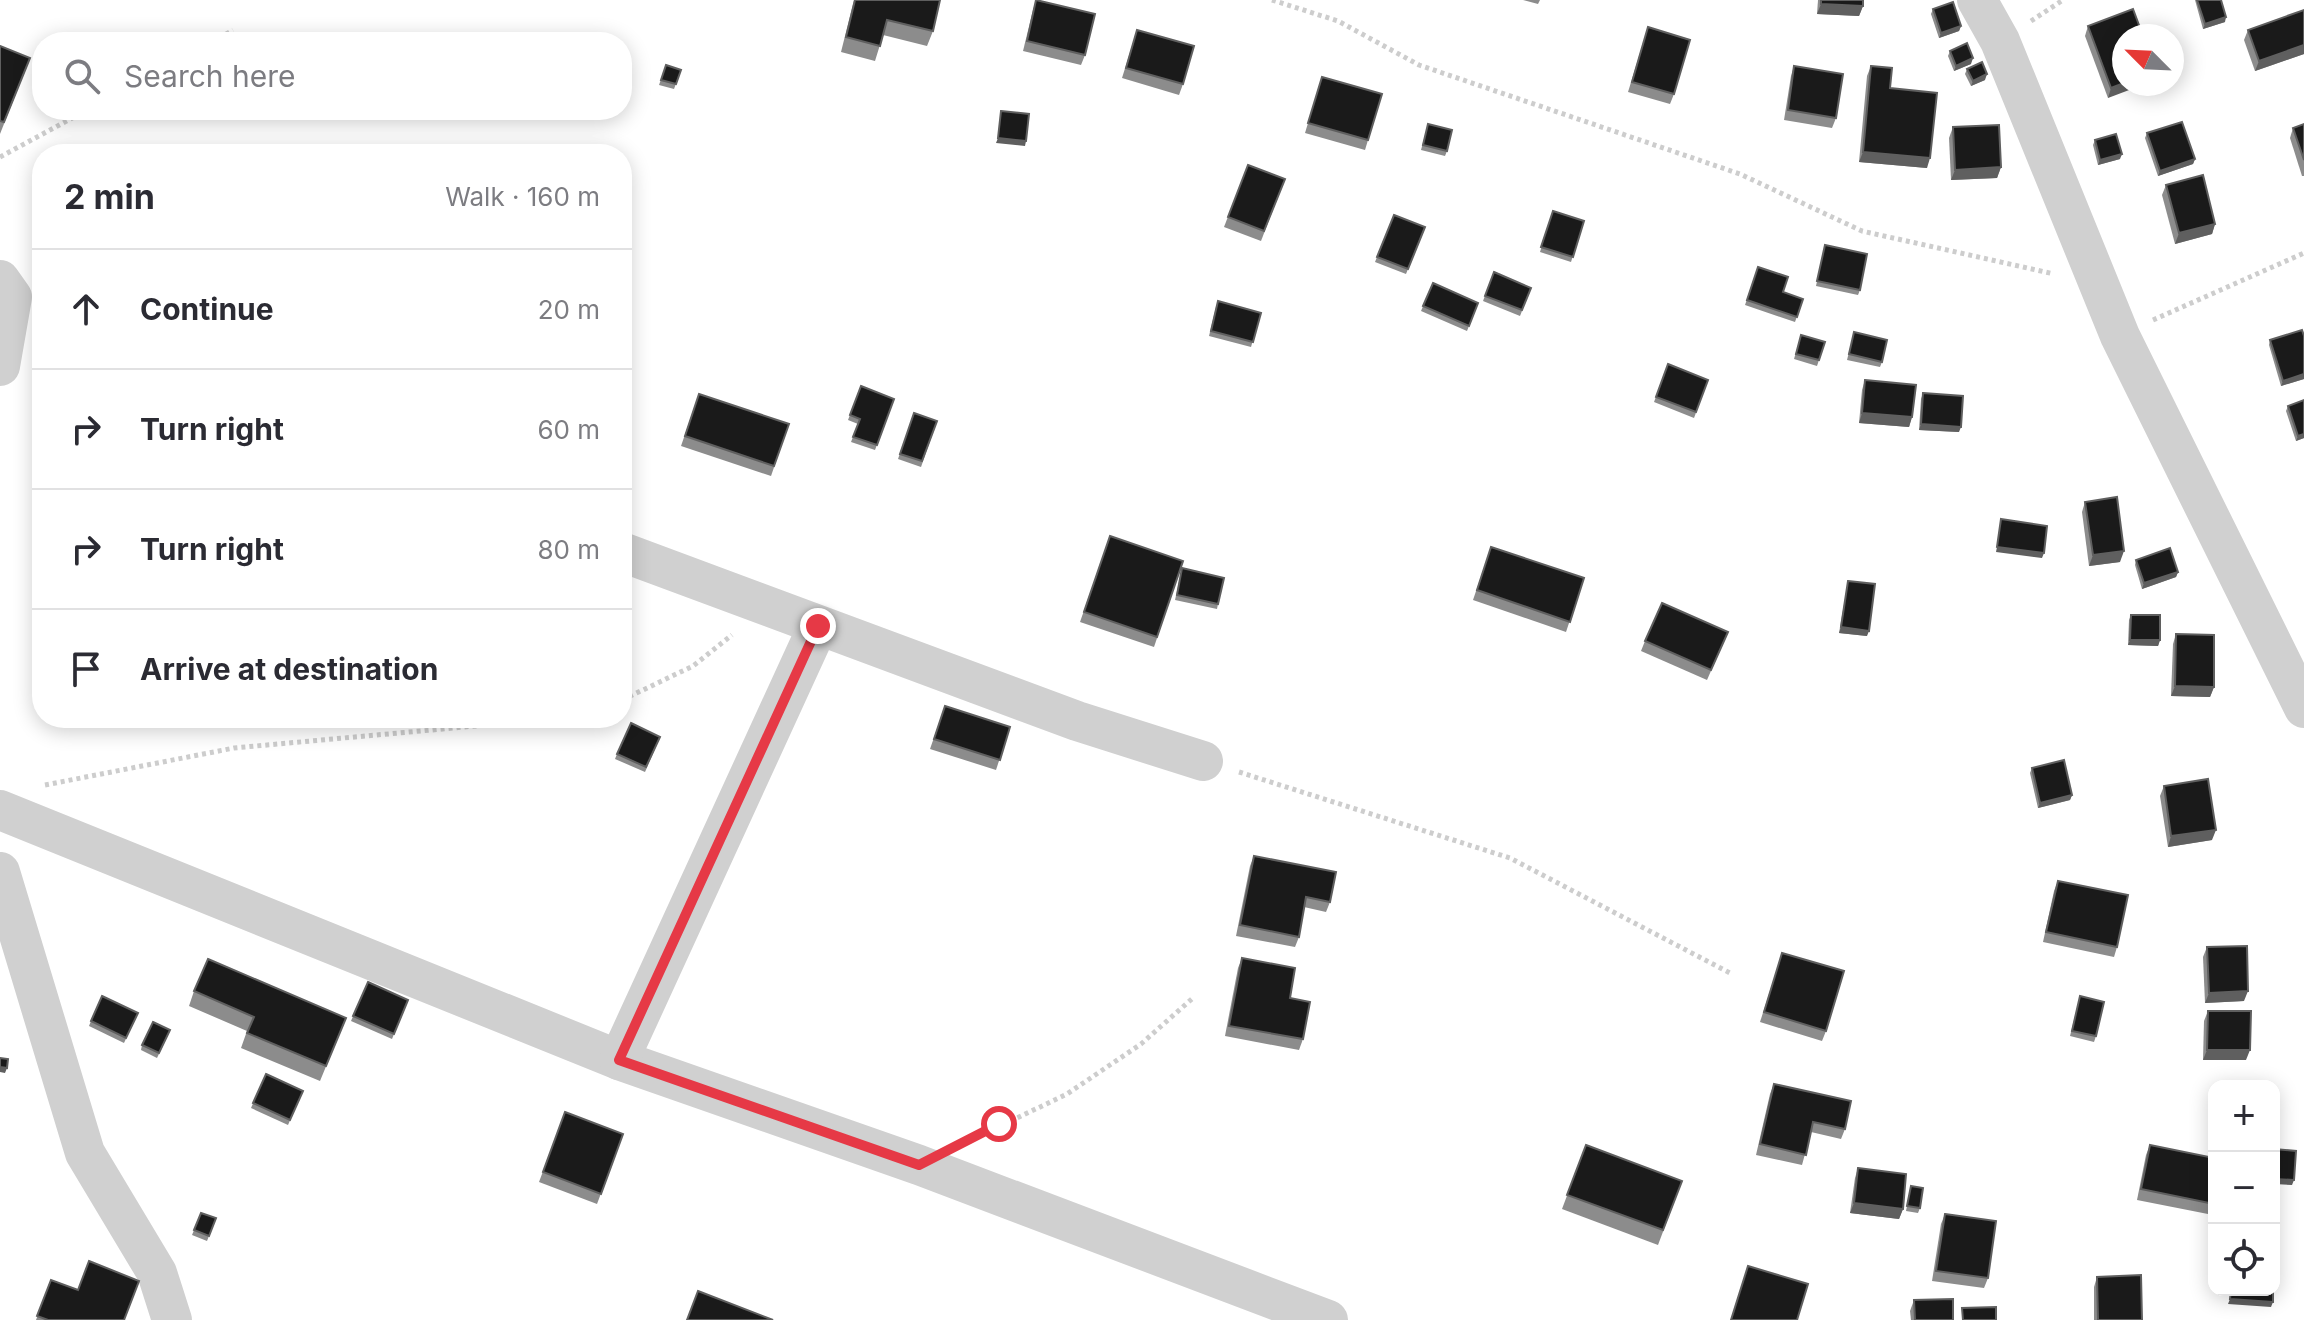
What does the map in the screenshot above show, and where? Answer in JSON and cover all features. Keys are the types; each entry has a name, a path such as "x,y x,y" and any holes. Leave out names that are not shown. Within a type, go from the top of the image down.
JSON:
{"street":[{"path":"1977,0 2000,41 2120,336 2304,708"},
{"path":"0,366 18,296"},
{"path":"632,556 1077,721 1203,761"},
{"path":"619,1060 818,626"},
{"path":"0,810 619,1060 919,1165 1328,1320"},
{"path":"0,872 85,1153 157,1273 172,1320"}],"path":[{"path":"1272,0 1338,21 1419,65 1740,174 1862,231 2052,273 2105,299"},
{"path":"230,32 233,30"},
{"path":"0,157 68,120"},
{"path":"2120,336 2236,280 2304,253"},
{"path":"632,695 693,666 768,608"},
{"path":"42,786 234,748 453,728"},
{"path":"1203,761 1510,858 1730,973"},
{"path":"919,1165 1067,1094 1141,1044 1194,997"}],"building":[{"path":"855,0 940,0 933,31 887,20 880,46 846,37"},
{"path":"1036,0 1095,14 1085,55 1027,41"},
{"path":"1821,0 1863,0 1863,6 1821,4"},
{"path":"2197,0 2221,0 2226,17 2205,24"},
{"path":"1953,2 1961,26 1941,33 1933,9"},
{"path":"2133,9 2139,24 2112,24 2111,88 2088,26"},
{"path":"2304,10 2304,45 2259,61 2248,30"},
{"path":"1648,27 1690,40 1674,94 1632,82"},
{"path":"1137,30 1194,46 1183,84 1126,68"},
{"path":"1967,43 1973,58 1956,66 1950,51"},
{"path":"0,46 30,58 4,122 0,121"},
{"path":"1982,62 1987,74 1973,81 1967,69"},
{"path":"666,65 681,70 676,84 661,80"},
{"path":"1794,66 1843,74 1836,118 1788,110"},
{"path":"1871,66 1892,68 1890,88 1937,93 1930,158 1863,152"},
{"path":"1322,77 1382,94 1368,140 1308,123"},
{"path":"1001,111 1029,114 1026,141 998,138"},
{"path":"2182,122 2195,159 2160,171 2147,133"},
{"path":"1428,124 1452,130 1447,151 1423,145"},
{"path":"2304,124 2304,160 2293,128"},
{"path":"1999,125 2001,167 1955,170 1953,127"},
{"path":"2116,134 2122,154 2100,160 2095,140"},
{"path":"1248,165 1285,179 1264,231 1228,217"},
{"path":"2203,175 2215,224 2179,233 2166,185"},
{"path":"1553,211 1584,221 1573,257 1541,247"},
{"path":"1394,215 1425,227 1408,269 1377,257"},
{"path":"1825,245 1867,254 1860,290 1817,281"},
{"path":"1758,267 1788,277 1783,292 1803,299 1797,317 1747,300"},
{"path":"1494,272 1531,288 1522,310 1485,296"},
{"path":"1433,283 1478,303 1469,326 1423,306"},
{"path":"1218,301 1261,313 1253,342 1211,331"},
{"path":"2302,330 2304,374 2283,381 2270,340"},
{"path":"1854,332 1887,340 1882,362 1849,354"},
{"path":"1801,335 1825,342 1819,360 1796,354"},
{"path":"1668,364 1708,380 1696,412 1656,397"},
{"path":"1865,380 1916,385 1912,417 1862,413"},
{"path":"861,386 894,399 877,445 853,437 860,419 850,415"},
{"path":"1923,393 1963,396 1961,427 1921,424"},
{"path":"699,394 789,424 774,466 685,436"},
{"path":"2304,400 2304,434 2298,436 2288,406"},
{"path":"914,413 937,421 922,461 900,454"},
{"path":"2117,497 2124,551 2093,555 2085,502"},
{"path":"2001,519 2047,526 2044,553 1997,547"},
{"path":"1110,536 1183,561 1157,637 1084,612"},
{"path":"1491,547 1584,578 1570,622 1477,590"},
{"path":"2170,548 2178,572 2144,583 2136,560"},
{"path":"1182,568 1224,578 1218,604 1177,595"},
{"path":"1848,581 1875,584 1869,631 1841,627"},
{"path":"1662,603 1728,632 1711,670 1645,641"},
{"path":"2131,615 2160,615 2160,640 2130,640"},
{"path":"2176,634 2214,635 2214,687 2175,686"},
{"path":"945,706 1010,727 1000,760 934,739"},
{"path":"632,723 660,737 646,767 617,754"},
{"path":"2064,760 2072,795 2040,803 2032,768"},
{"path":"2208,779 2216,830 2171,836 2164,786"},
{"path":"1254,856 1336,872 1330,902 1306,897 1299,937 1240,925"},
{"path":"2058,881 2128,895 2117,947 2046,932"},
{"path":"2247,946 2248,991 2209,993 2207,947"},
{"path":"1782,953 1844,971 1826,1031 1764,1012"},
{"path":"1242,958 1295,968 1290,998 1310,1002 1303,1039 1229,1026"},
{"path":"208,959 346,1018 326,1066 247,1033 254,1017 194,991"},
{"path":"368,982 408,1000 394,1034 353,1016"},
{"path":"102,996 138,1013 126,1038 91,1021"},
{"path":"2080,996 2104,1002 2096,1036 2072,1031"},
{"path":"2208,1011 2251,1011 2250,1050 2207,1050"},
{"path":"153,1022 170,1030 159,1053 142,1045"},
{"path":"0,1058 8,1059 7,1068 0,1067"},
{"path":"266,1074 303,1091 290,1120 253,1103"},
{"path":"1774,1084 1851,1101 1845,1129 1813,1122 1806,1155 1760,1144"},
{"path":"565,1112 623,1134 601,1194 543,1172"},
{"path":"1586,1145 1682,1181 1663,1230 1567,1195"},
{"path":"2150,1145 2208,1157 2208,1203 2141,1189"},
{"path":"2280,1150 2296,1151 2294,1180 2280,1179"},
{"path":"1858,1168 1906,1174 1903,1209 1854,1203"},
{"path":"1911,1186 1923,1188 1920,1208 1907,1206"},
{"path":"201,1213 216,1218 209,1236 194,1230"},
{"path":"1945,1214 1996,1221 1988,1278 1936,1271"},
{"path":"89,1261 139,1281 124,1320 48,1320 37,1316 51,1280 78,1290"},
{"path":"1748,1266 1808,1284 1797,1320 1731,1320"},
{"path":"2141,1275 2142,1320 2098,1320 2097,1277"},
{"path":"698,1291 773,1320 687,1320"},
{"path":"2230,1296 2273,1296 2273,1302 2230,1299"},
{"path":"1953,1299 1953,1320 1915,1320 1914,1300"},
{"path":"1996,1307 1996,1320 1963,1320 1962,1308"}],"route":[{"path":"818,626 619,1060 919,1165 999,1124"}]}
